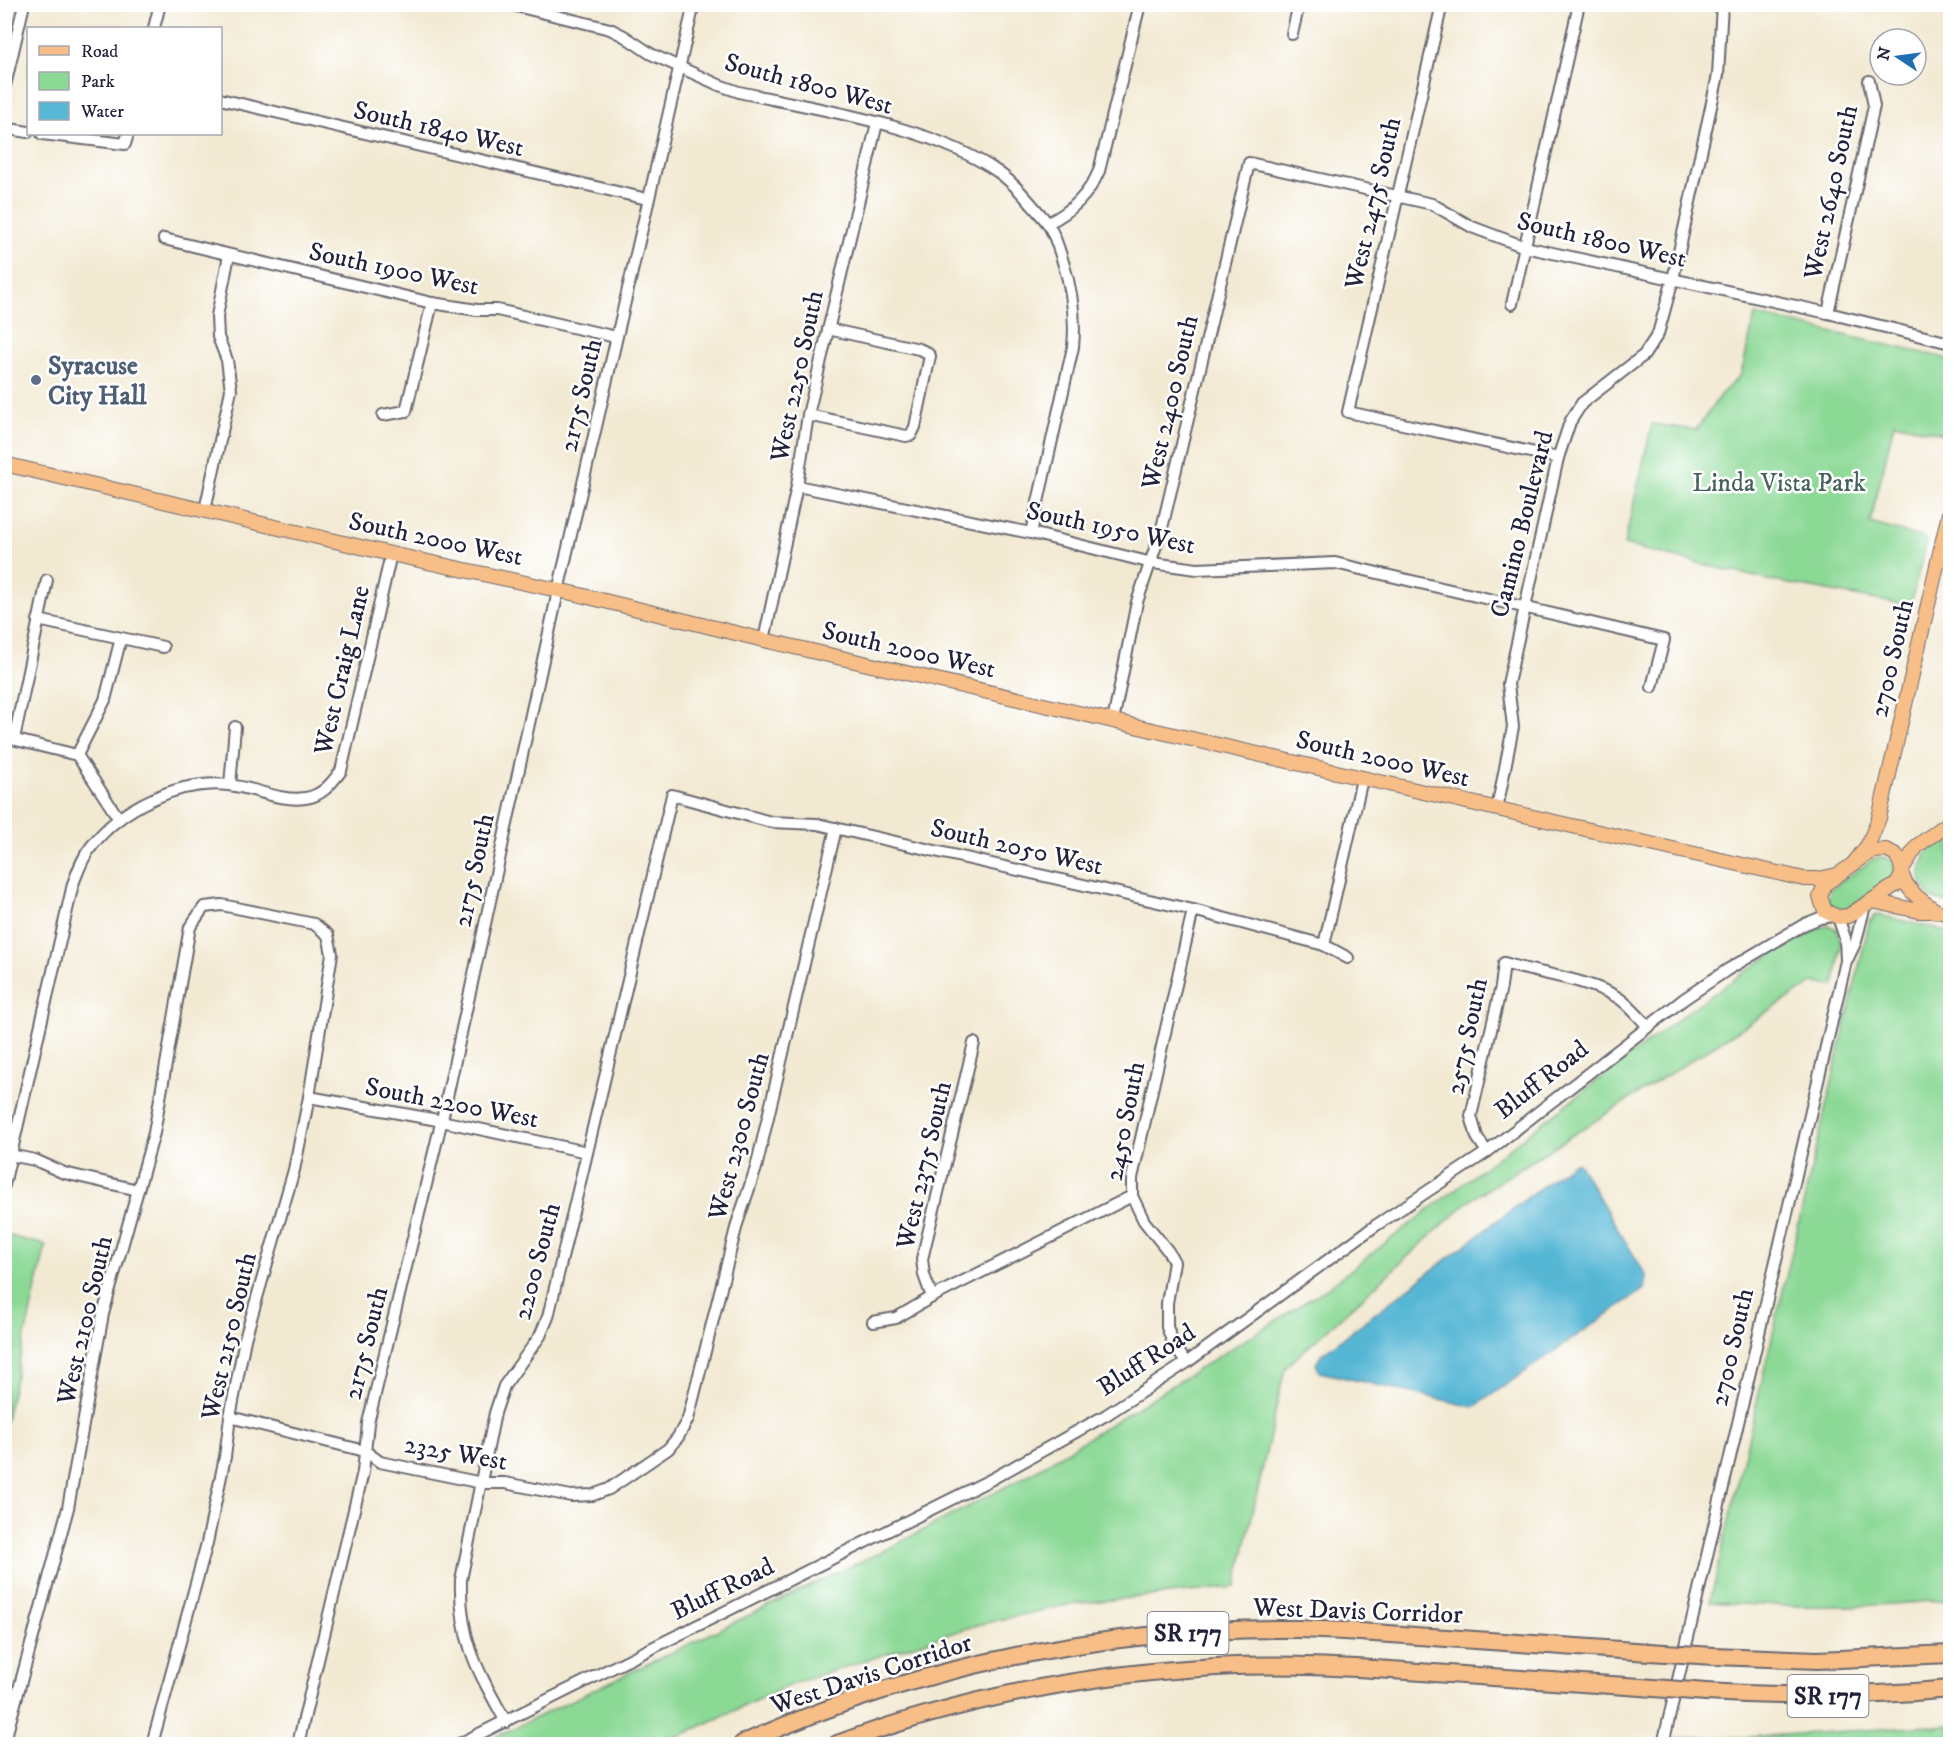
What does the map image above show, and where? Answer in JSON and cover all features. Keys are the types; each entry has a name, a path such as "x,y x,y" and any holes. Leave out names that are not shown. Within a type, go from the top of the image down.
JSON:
{"highway":[{"name":"West Davis Corridor","path":"742,1744 834,1707 955,1670 1044,1651 1132,1638 1222,1631 1297,1629 1714,1656 1818,1660 1950,1654"},
{"name":"SR 177","path":"837,1744 898,1723 993,1698 1096,1678 1179,1669 1333,1666 1706,1692 1821,1696 1900,1694 1950,1689"}],"main road":[{"name":"South 2000 West","path":"4,464 1803,879 1819,879 1837,875"},
{"name":"2700 South","path":"1854,863 1868,845 1879,818 1950,509"},
{"name":"2700 South","path":"1879,818 1880,833 1888,851 1899,860 1902,872"},
{"path":"1803,879 1814,888 1825,911 1836,917 1848,916 1893,887 1911,853 1950,822"},
{"path":"1820,900 1826,884 1874,851 1910,848 1924,841"},
{"path":"1902,872 1906,885 1914,895 1936,911"},
{"path":"1868,903 1950,914"}],"street":[{"path":"4,90 24,4"},
{"path":"154,27 160,4"},
{"name":"South 1800 West","path":"508,4 610,29 651,54 739,92 877,123 934,139 999,172 1027,199 1048,223 1058,246 1068,280 1074,328 1073,347 1031,533"},
{"name":"2175 South","path":"298,1744 363,1472 368,1424 441,1122 558,590 694,4"},
{"path":"1048,223 1080,201 1093,186 1099,171 1140,4"},
{"path":"1292,34 1299,4"},
{"name":"West 2475 South","path":"1442,4 1348,412 1558,458"},
{"path":"1512,304 1579,4"},
{"name":"Camino Boulevard","path":"1497,809 1513,727 1508,684 1558,458 1570,422 1582,403 1644,355 1658,334 1673,279 1718,75 1722,4"},
{"name":"West 2640 South","path":"1828,313 1874,106 1870,87"},
{"name":"South 1840 West","path":"222,99 647,199"},
{"name":"West 2250 South","path":"764,640 797,486 808,415 877,123"},
{"path":"4,128 27,132"},
{"path":"59,135 126,139"},
{"name":"South 1800 West","path":"1249,163 1432,204 1472,227 1525,248 1828,313 1950,343"},
{"name":"West 2400 South","path":"1113,721 1137,602 1162,528 1249,163"},
{"name":"South 1900 West","path":"164,239 432,303 477,310 497,310 616,337"},
{"path":"205,510 231,390 226,360 218,337 216,316 229,255"},
{"path":"384,416 406,411 432,303"},
{"path":"808,415 906,436 911,435 915,427 930,356 926,351 828,329"},
{"name":"South 1950 West","path":"797,486 1031,533 1152,563 1197,569 1335,563 1524,607 1664,640 1652,687"},
{"name":"West Craig Lane","path":"230,785 303,799 324,791 341,771 390,554"},
{"path":"47,580 9,738 77,754 119,819"},
{"path":"38,620 163,647"},
{"path":"77,754 105,700 120,638"},
{"path":"4,1185 8,1155 74,884 83,860 90,848 119,819 169,792 208,784 230,785 234,727"},
{"path":"1324,945 1362,779"},
{"name":"South 2050 West","path":"672,795 771,822 817,824 1193,910 1324,945 1348,958"},
{"name":"2200 South","path":"506,1722 476,1666 465,1634 460,1606 461,1580 495,1413 504,1386 540,1336 548,1317 672,795"},
{"name":"West 2300 South","path":"668,1449 688,1419 737,1224 756,1168 836,828"},
{"name":"Bluff Road","path":"1805,924 1820,900"},
{"path":"1846,961 1856,941 1868,903"},
{"name":"West 2150 South","path":"152,1744 207,1543 245,1339 294,1170 309,1097 332,954 328,936 314,924 222,905 204,907"},
{"name":"West 2100 South","path":"4,1744 68,1508 104,1314 154,1133 190,927 204,907"},
{"name":"2450 South","path":"1186,1363 1173,1343 1167,1327 1167,1303 1174,1262 1144,1221 1132,1196 1132,1178 1193,910"},
{"path":"1836,917 1845,938 1846,961"},
{"name":"Bluff Road","path":"459,1744 992,1479 1106,1415 1186,1363 1376,1226 1487,1152 1648,1026 1706,984 1805,924 1820,918 1836,917"},
{"name":"2700 South","path":"1663,1744 1846,961"},
{"name":"2575 South","path":"1487,1152 1477,1137 1471,1116 1501,987 1504,963 1601,988 1620,998 1648,1026"},
{"name":"West 2375 South","path":"932,1297 924,1275 922,1259 974,1043"},
{"name":"South 2200 West","path":"309,1097 586,1152"},
{"path":"8,1155 35,1160 64,1173 138,1190"},
{"path":"873,1322 896,1318 932,1297 1132,1196"},
{"name":"2325 West","path":"230,1417 365,1451 380,1462 482,1483 505,1483 571,1496 593,1495 609,1489 668,1449"}],"green space":[{"name":"Linda Vista Park","path":"1755,315 1950,359 1949,435 1894,423 1870,523 1927,539 1910,606 1768,580 1624,545 1652,424 1696,430 1721,394 1741,375"},
{"path":"1950,834 1950,904 1931,898 1922,883 1920,870 1926,859 1924,855"},
{"path":"1883,857 1893,864 1895,870 1890,881 1847,909 1838,910 1833,907 1828,899 1831,889 1875,858"},
{"path":"1879,915 1950,932 1950,1599 1830,1606 1710,1602 1869,923 1874,916"},
{"path":"1827,925 1837,929 1841,945 1834,986 1813,983 1470,1200 1285,1368 1236,1587 1071,1604 977,1625 792,1684 662,1744 481,1744 895,1545 1032,1473 1323,1291 1691,1009 1763,960"},
{"path":"5,1235 46,1245 5,1423 5,1373 9,1356 11,1317 5,1265"},
{"path":"1950,1725 1950,1744 1673,1744 1674,1738 1748,1737"}],"water":[{"path":"1573,1163 1578,1163 1647,1277 1644,1289 1474,1407 1320,1372 1316,1364 1322,1354"}],"place":[{"name":"Syracuse City Hall","path":"36,380"}]}
